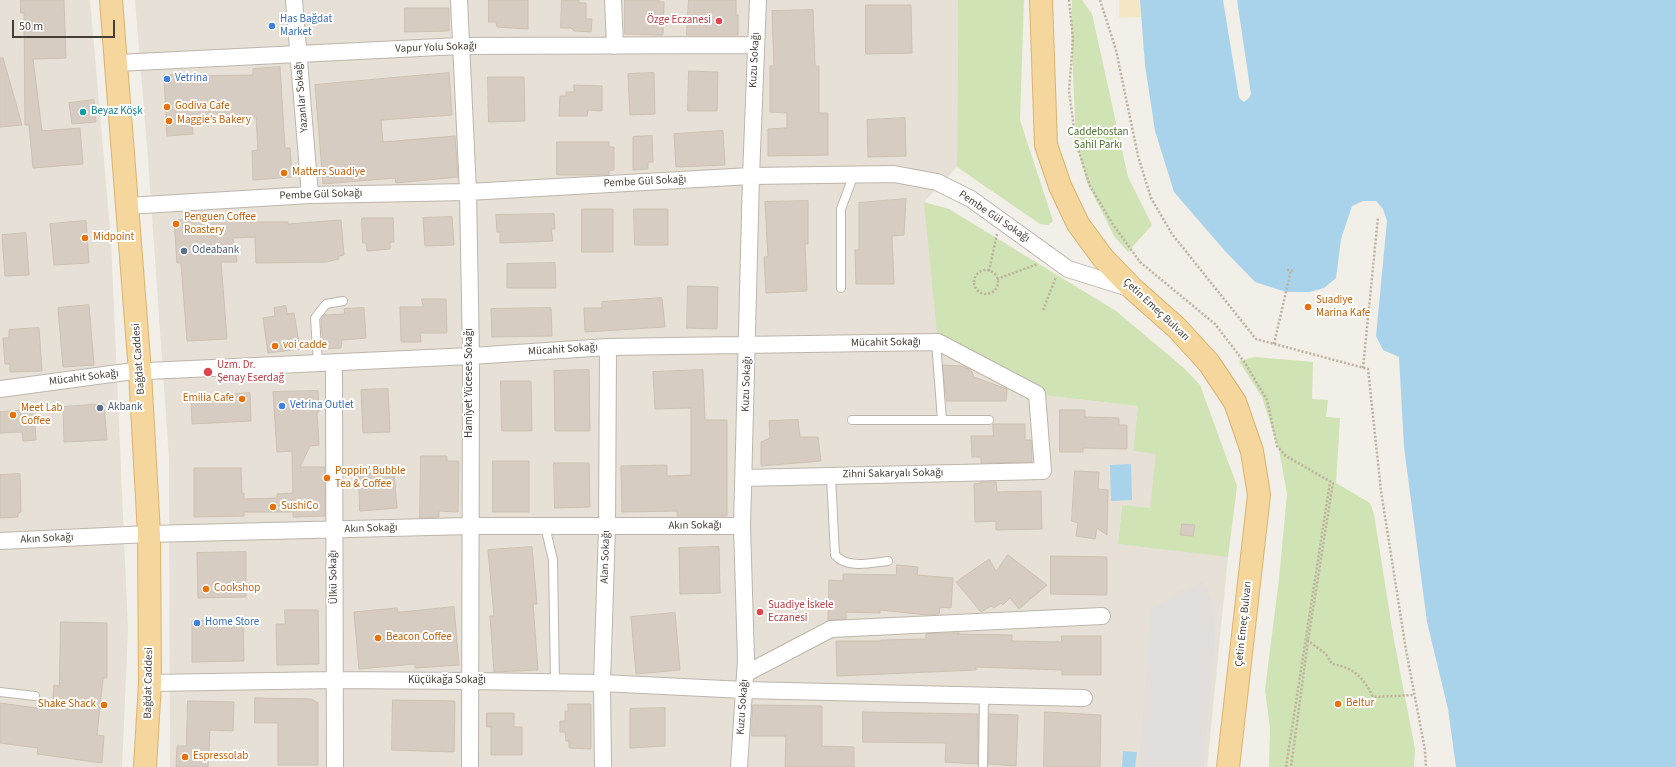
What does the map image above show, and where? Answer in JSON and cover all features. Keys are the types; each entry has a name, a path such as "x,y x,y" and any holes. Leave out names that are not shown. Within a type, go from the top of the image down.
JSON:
{"main road":[{"name":"Bağdat Caddesi","path":"111,0 140,372 149,534 150,683 145,767"},
{"name":"Çetin Emeç Bulvarı","path":"1041,0 1046,145 1060,186 1078,224 1103,258 1133,290 1177,328 1209,363 1235,402 1252,451 1259,495 1228,767"}],"street":[{"name":"Yazanlar Sokağı","path":"294,0 310,195"},
{"name":"Hamiyet Yüceses Sokağı","path":"459,0 468,192 471,356 470,767"},
{"path":"613,0 615,46"},
{"name":"Kuzu Sokağı","path":"738,767 744,682 742,526 748,344 751,176 758,0"},
{"name":"Vapur Yolu Sokağı","path":"117,63 460,46 756,45"},
{"name":"Pembe Gül Sokağı","path":"126,206 310,195 468,192 751,176 894,174 937,182 971,199 1068,269 1133,290"},
{"name":"Mücahit Sokağı","path":"0,389 140,372 471,356 608,347 936,342 1037,394 1043,471"},
{"name":"Alan Sokağı","path":"603,767 602,683 607,527 608,347"},
{"name":"Ülkü Sokağı","path":"326,363 334,530 336,680 335,767"},
{"name":"Zihni Sakaryalı Sokağı","path":"744,478 1043,471"},
{"name":"Akın Sokağı","path":"0,541 149,534 470,526 742,526"},
{"path":"744,682 831,629 1102,616"},
{"name":"Küçükağa Sokağı","path":"150,683 336,680 602,683 744,682 984,695 1084,698"}],"lane":[{"path":"841,288 841,209 854,174"},
{"path":"326,363 315,318 326,304 343,301"},
{"path":"936,342 942,420"},
{"path":"852,420 989,420"},
{"path":"831,476 835,555 840,560 848,564 888,561"},
{"path":"545,526 552,560 555,682"},
{"path":"0,692 34,696"},
{"path":"983,767 984,695"}],"path":[{"path":"1100,0 1116,50 1138,156 1151,198 1172,234 1256,339 1368,369 1381,491 1406,650 1426,750 1426,767"},
{"path":"1363,368 1378,217"},
{"path":"989,271 1000,221"},
{"path":"997,279 1056,261"},
{"path":"1043,310 1056,261"},
{"path":"1287,270 1295,271"},
{"path":"1274,344 1291,270"},
{"path":"982,271 989,271 997,279 996,287 991,293 983,294 976,290 974,283 976,276 982,271"},
{"path":"1286,767 1330,482"},
{"path":"1305,639 1326,654 1332,664 1345,666 1358,675 1373,697 1414,695"}],"shaded area":[{"path":"0,0 90,0 111,241 128,630 122,767 0,767"},
{"path":"135,0 958,0 957,167 924,202 1050,396 1138,406 1133,451 1157,453 1150,509 1122,505 1118,543 1228,557 1207,767 170,767 169,458"},
{"path":"1202,582 1213,601 1215,643 1203,767 1139,767 1151,609 1181,591"}],"green space":[{"path":"958,0 1024,0 1020,120 1053,221 1048,225 1040,224 957,167"},
{"name":"Caddebostan Sahil Parkı","path":"1072,0 1082,0 1092,14 1128,177 1152,225 1128,252 1114,236 1087,182 1076,142 1071,29"},
{"path":"924,202 949,209 1116,311 1185,369 1200,385 1237,486 1228,557 1118,544 1122,505 1150,508 1156,454 1133,451 1138,406 1050,396 937,333"},
{"path":"1255,357 1313,362 1312,399 1328,400 1326,417 1340,418 1336,483 1370,503 1374,514 1393,635 1415,749 1414,767 1269,767 1270,729 1265,690 1279,579 1287,494 1279,450 1262,397 1239,361"}],"sand":[{"path":"1119,0 1140,0 1142,17 1119,18"}],"water":[{"path":"1140,0 1676,0 1676,767 1456,767 1448,709 1427,622 1404,447 1399,357 1383,350 1376,336 1387,221 1383,209 1376,201 1363,201 1352,206 1341,239 1336,278 1324,288 1310,292 1286,292 1255,282 1225,251 1174,192 1155,131 1145,65"},
{"path":"1131,464 1132,500 1111,501 1110,465"},
{"path":"1123,751 1137,752 1135,767 1122,767"}],"pier":[{"path":"1223,0 1237,0 1251,94 1244,102 1239,98"}],"building":[{"path":"21,0 64,0 66,58 33,59 42,131 80,128 83,164 33,168 29,125 25,125 24,13 21,13"},
{"path":"489,0 528,0 528,29 497,27 496,22 489,22"},
{"path":"562,0 579,0 579,3 586,3 586,19 592,19 591,32 574,31 571,28 561,28"},
{"path":"625,0 659,0 659,2 664,2 663,35 625,34"},
{"path":"689,0 736,0 738,35 687,35"},
{"path":"866,5 911,5 912,53 866,54"},
{"path":"405,8 449,8 449,31 405,32"},
{"path":"813,10 815,66 819,66 819,113 828,113 828,155 768,156 768,129 787,128 787,113 770,112 770,66 774,66 772,11"},
{"path":"0,58 3,58 22,125 0,127"},
{"path":"280,67 285,148 290,148 292,177 253,180 252,151 258,150 256,117 192,116 193,134 167,136 164,75 253,75 253,69"},
{"path":"689,71 718,72 717,111 688,111"},
{"path":"449,73 452,115 381,120 383,142 455,136 458,177 396,183 395,178 323,184 315,85"},
{"path":"654,73 655,114 630,115 628,74"},
{"path":"488,77 524,77 525,121 489,122"},
{"path":"574,85 602,86 602,111 588,110 587,116 559,116 560,96 566,96 566,92 574,92"},
{"name":"Beyaz Köşk","path":"94,100 96,122 72,124 69,103"},
{"path":"905,118 906,156 868,157 867,120"},
{"path":"723,131 725,165 676,167 674,134"},
{"path":"652,136 653,162 648,162 648,169 633,170 633,137"},
{"path":"557,142 609,142 609,147 614,147 614,170 609,171 609,175 557,175"},
{"path":"906,199 904,235 892,236 894,284 856,284 855,250 859,250 859,203"},
{"path":"808,201 808,244 805,243 807,291 766,293 764,257 768,257 765,202"},
{"path":"582,209 613,209 613,252 582,252"},
{"path":"634,209 668,209 668,245 635,245"},
{"path":"554,214 555,229 551,229 553,241 500,243 500,232 497,232 496,215"},
{"path":"452,217 454,245 425,246 423,218"},
{"path":"362,218 393,218 394,242 390,242 390,249 367,251 366,243 363,243"},
{"path":"244,219 244,222 288,222 288,224 341,220 344,255 339,256 339,259 326,262 256,263 255,237 233,238 237,262 221,262 227,339 187,341 181,263 177,263 174,220"},
{"path":"86,221 89,263 54,265 50,224"},
{"path":"26,233 29,275 5,276 2,235"},
{"path":"555,263 556,288 507,288 507,264"},
{"path":"688,286 718,287 717,329 687,328"},
{"path":"662,298 665,327 585,332 584,308 602,308 602,302"},
{"path":"422,299 446,299 447,333 420,333 421,342 401,342 400,307 423,307"},
{"path":"89,305 94,365 63,367 58,308"},
{"path":"286,306 287,314 294,313 300,349 268,353 263,318 275,316 274,308"},
{"path":"364,308 366,338 342,340 341,348 323,349 321,320 324,315 345,314 344,309"},
{"path":"551,308 552,336 492,337 491,309"},
{"path":"39,328 42,371 10,372 10,364 5,364 3,338 9,338 9,330"},
{"path":"943,365 962,366 971,370 974,377 1007,389 1006,401 947,401"},
{"path":"589,370 590,431 555,431 554,371"},
{"path":"703,370 705,420 727,420 727,516 677,516 677,511 622,512 621,466 667,465 667,476 691,475 691,408 655,409 653,372"},
{"path":"501,381 531,381 532,431 502,431"},
{"path":"388,389 390,432 363,433 361,390"},
{"path":"318,391 319,412 317,412 319,445 310,446 300,467 325,467 325,516 293,517 293,512 244,512 244,516 194,517 194,468 241,468 242,493 244,493 244,499 277,498 277,494 293,493 292,451 277,452 273,392"},
{"path":"250,393 251,421 192,424 191,397"},
{"path":"104,404 107,440 64,442 63,407"},
{"path":"34,410 36,440 23,441 22,432 0,433 0,412"},
{"path":"1060,410 1085,410 1085,417 1119,418 1119,425 1127,425 1127,449 1083,448 1083,452 1060,452"},
{"path":"798,420 800,437 818,437 821,461 761,466 761,442 770,438 769,421"},
{"path":"993,424 1025,424 1025,440 1031,440 1032,462 981,463 981,457 972,457 971,436 993,436"},
{"path":"421,456 447,456 447,461 459,461 458,512 439,511 439,517 420,518"},
{"path":"493,461 529,461 529,512 493,512"},
{"path":"554,463 589,463 590,507 555,508"},
{"path":"1075,471 1099,472 1098,489 1108,490 1107,535 1097,528 1095,539 1076,536 1078,523 1072,521"},
{"path":"359,473 394,474 397,508 360,511"},
{"path":"20,474 21,512 18,513 18,517 0,518 0,475"},
{"path":"981,482 996,482 997,492 1041,491 1042,529 996,530 996,521 975,522 974,484"},
{"path":"1182,524 1195,525 1193,536 1181,535"},
{"path":"532,547 537,604 533,604 538,670 494,672 490,616 494,616 488,550"},
{"path":"719,547 720,593 680,594 679,548"},
{"path":"246,552 246,597 198,598 197,553"},
{"path":"1008,555 1047,585 1019,609 1010,598 1003,605 1001,603 994,608 991,606 981,612 956,582 989,559 996,571"},
{"path":"1051,556 1107,557 1107,595 1051,594"},
{"path":"897,565 918,567 917,575 953,578 951,608 940,607 939,614 928,615 880,610 880,613 846,612 846,619 828,620 829,580 843,581 843,574 896,575"},
{"path":"454,607 459,665 415,668 415,664 359,669 354,612 397,608 398,612"},
{"path":"285,610 318,610 319,664 277,665 276,624 285,624"},
{"path":"675,613 680,670 636,674 631,617"},
{"path":"243,620 244,661 192,662 192,621"},
{"path":"61,622 107,623 107,678 103,678 97,735 104,736 102,763 37,754 38,748 0,743 0,703 52,710 54,685 59,686"},
{"path":"959,633 957,634 1012,635 1012,641 1062,642 1061,636 1101,636 1101,675 1062,675 1062,670 976,667 976,670 837,676 836,641 926,639 926,634"},
{"path":"255,698 311,699 318,703 318,765 278,765 278,723 255,723"},
{"path":"393,700 455,701 454,752 392,750"},
{"path":"188,701 234,702 233,731 210,730 208,767 176,767 177,746 186,746"},
{"path":"568,704 591,704 591,749 569,748 569,741 566,741 565,732 560,732 560,721 565,721 565,711 568,711"},
{"path":"753,705 822,706 822,746 854,747 854,767 785,767 786,736 752,736"},
{"path":"665,708 665,746 630,748 630,709"},
{"path":"863,712 978,714 978,764 945,762 946,743 863,742"},
{"path":"1045,712 1101,715 1100,767 1044,767"},
{"path":"487,713 514,713 514,727 522,727 522,755 491,755 491,727 487,727"},
{"path":"989,714 1018,715 1016,766 989,764"}],"place":[{"name":"Özge Eczanesi","path":"719,21"},
{"name":"Has Bağdat Market","path":"272,26"},
{"name":"Vetrina","path":"167,79"},
{"name":"Godiva Cafe","path":"167,107"},
{"name":"Beyaz Köşk","path":"83,112"},
{"name":"Maggie’s Bakery","path":"169,121"},
{"name":"Matters Suadiye","path":"284,173"},
{"name":"Penguen Coffee Roastery","path":"176,224"},
{"name":"Midpoint","path":"85,238"},
{"name":"Odeabank","path":"184,251"},
{"name":"Suadiye Marina Kafe","path":"1308,307"},
{"name":"voi cadde","path":"275,346"},
{"name":"Uzm. Dr. Şenay Eserdağ","path":"208,372"},
{"name":"Emilia Cafe","path":"242,399"},
{"name":"Vetrina Outlet","path":"282,406"},
{"name":"Akbank","path":"100,408"},
{"name":"Meet Lab Coffee","path":"13,415"},
{"name":"Poppin’ Bubble Tea & Coffee","path":"327,478"},
{"name":"SushiCo","path":"273,507"},
{"name":"Cookshop","path":"206,589"},
{"name":"Suadiye İskele Eczanesi","path":"760,612"},
{"name":"Home Store","path":"197,623"},
{"name":"Beacon Coffee","path":"378,638"},
{"name":"Beltur","path":"1338,704"},
{"name":"Shake Shack","path":"104,705"},
{"name":"Espressolab","path":"185,757"}]}
